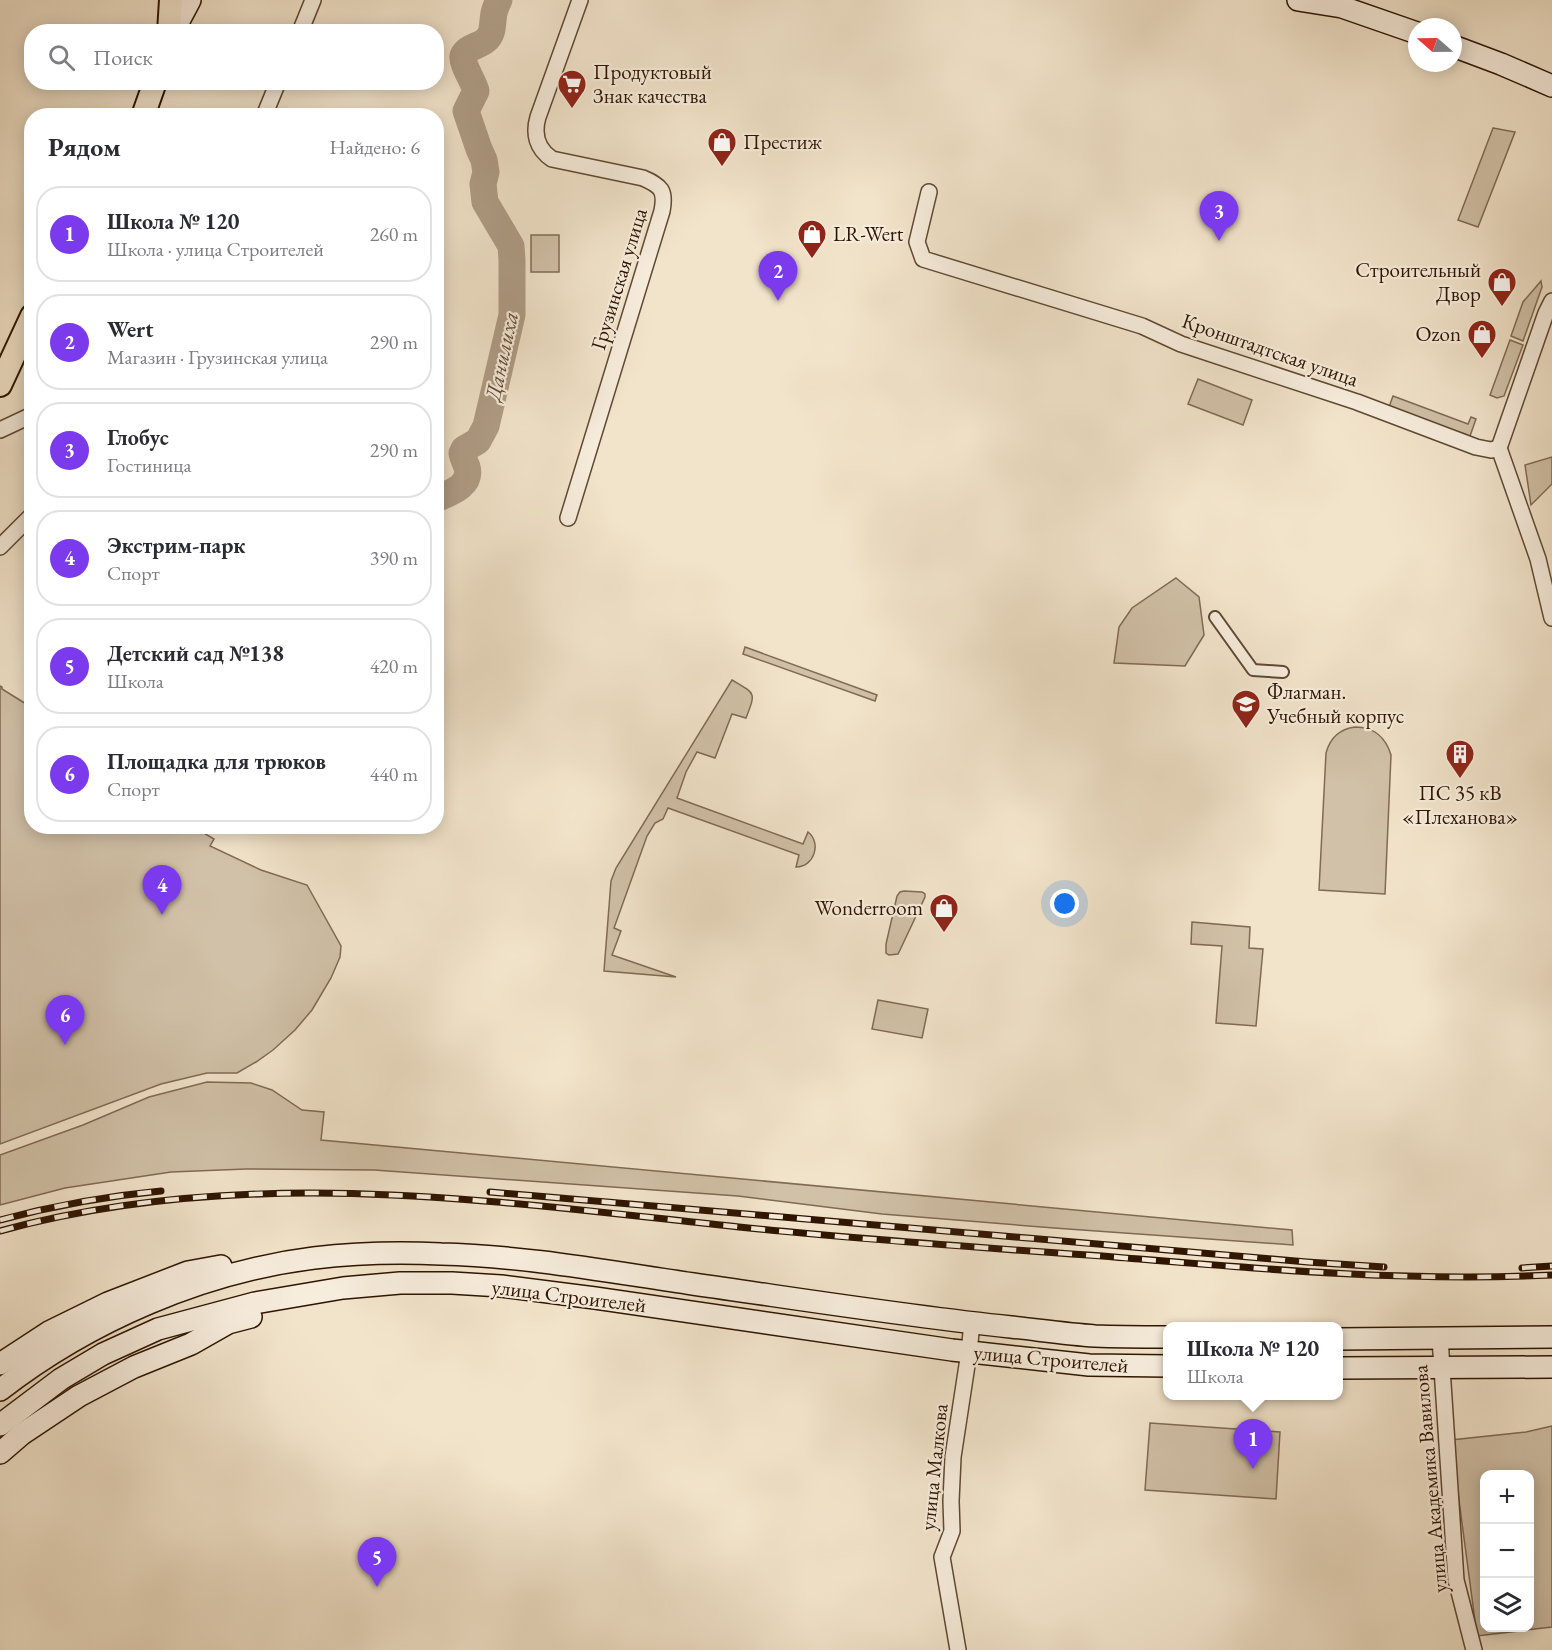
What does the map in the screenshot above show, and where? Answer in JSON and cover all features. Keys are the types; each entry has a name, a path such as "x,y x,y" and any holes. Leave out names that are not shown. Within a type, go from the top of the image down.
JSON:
{"main road":[{"path":"170,24 171,0"},
{"path":"177,24 190,0"},
{"path":"1298,0 1342,7 1408,30"},
{"path":"1462,49 1552,86"},
{"path":"146,108 152,90"},
{"path":"0,385 24,333"},
{"path":"0,1364 49,1332 108,1303 188,1272 231,1264 309,1256 392,1253"},
{"name":"улица Строителей","path":"0,1390 83,1334 124,1314 204,1283 252,1269 314,1258 392,1253 523,1259 972,1323 1095,1336 1163,1337"},
{"name":"улица Строителей","path":"0,1425 61,1379 103,1354 158,1329 255,1303 344,1288 400,1283 501,1286 969,1352 1089,1365 1163,1366"},
{"path":"0,1453 22,1434 79,1396 134,1367 190,1344 228,1323 346,1298 402,1295 548,1302 595,1298"},
{"path":"1343,1339 1552,1337"},
{"path":"1343,1368 1552,1366"}],"street":[{"path":"304,24 314,0"},
{"name":"Грузинская улица","path":"568,518 664,199 660,188 643,178 552,159 538,144 536,126 538,117 580,0"},
{"path":"267,108 275,90"},
{"name":"Кронштадтская улица","path":"929,192 917,242 923,260 1142,326 1181,344 1357,402 1476,447 1491,450 1499,448"},
{"path":"1552,301 1499,448 1538,559 1552,618"},
{"path":"0,430 24,419"},
{"path":"0,547 24,522"},
{"path":"1215,617 1253,670 1283,672"},
{"name":"улица Малкова","path":"958,1650 942,1557 952,1531 953,1457 972,1323"},
{"name":"улица Академика Вавилова","path":"1440,1338 1456,1580 1474,1650"}],"shaded area":[{"path":"1493,128 1515,132 1478,227 1458,220"},
{"path":"531,235 559,235 559,272 531,272"},
{"path":"1541,281 1542,287 1523,341 1511,336 1523,302"},
{"path":"1510,340 1523,345 1504,396 1497,398 1490,395"},
{"path":"1198,379 1252,400 1243,425 1188,404"},
{"path":"1393,396 1468,424 1471,417 1476,419 1470,436 1389,407"},
{"path":"1552,457 1552,484 1531,505 1525,465"},
{"path":"1176,578 1199,597 1204,635 1185,666 1114,663 1119,627 1132,608"},
{"path":"745,647 877,695 875,701 743,654"},
{"path":"732,680 752,694 746,718 732,714 715,758 697,752 686,772 677,798 803,844 808,832 815,842 814,854 807,863 796,867 799,855 668,808 663,819 655,823 647,836 614,928 621,931 612,955 676,977 604,971 611,881 616,868"},
{"path":"0,686 24,703 24,834 206,834 214,839 210,846 261,870 307,885 341,946 340,957 331,978 312,1010 295,1030 256,1062 237,1073 207,1073 161,1084 0,1144"},
{"path":"1355,727 1373,731 1386,743 1391,755 1385,894 1319,890 1326,753 1336,735"},
{"path":"904,891 922,892 925,897 898,954 889,955 886,953 886,944 897,896"},
{"path":"1192,922 1250,927 1249,948 1263,949 1256,1026 1216,1023 1222,946 1191,944"},
{"path":"878,1000 928,1009 922,1038 872,1029"},
{"path":"207,1082 251,1083 272,1090 302,1110 324,1112 321,1140 1292,1230 1293,1245 882,1214 738,1196 374,1170 246,1169 171,1172 65,1188 0,1205 0,1155 83,1125 149,1097"},
{"path":"1150,1423 1280,1432 1276,1499 1145,1490"},
{"path":"1552,1426 1552,1627 1534,1629 1534,1470 1480,1470 1480,1632 1510,1632 1477,1636 1451,1440 1526,1432"}],"waterway":[{"name":"Данилиха","path":"444,495 459,488 468,474 462,453 464,449 478,441 486,426 512,315 511,246 485,202 484,160 466,111 476,91 463,59 467,51 489,37 492,31 494,11 499,0"}],"railway":[{"path":"0,1220 80,1202 161,1191"},
{"path":"490,1192 1384,1267"},
{"path":"0,1231 92,1211 184,1198 276,1193 369,1194 554,1207 880,1240 1278,1270 1442,1277 1552,1275"},
{"path":"1522,1268 1552,1266"}],"place":[{"name":"Продуктовый Знак качества","path":"572,110"},
{"name":"Престиж","path":"722,168"},
{"name":"Глобус","path":"1219,241"},
{"name":"LR-Wert","path":"812,260"},
{"name":"Wert","path":"778,301"},
{"name":"Строительный Двор","path":"1502,308"},
{"name":"Ozon","path":"1482,360"},
{"name":"Флагман. Учебный корпус","path":"1246,730"},
{"name":"ПС 35 кВ «Плеханова»","path":"1460,780"},
{"name":"Экстрим-парк","path":"162,915"},
{"name":"Wonderroom","path":"944,934"},
{"name":"Площадка для трюков","path":"65,1045"},
{"name":"Школа № 120","path":"1253,1469"},
{"name":"Детский сад №138","path":"377,1587"}]}
